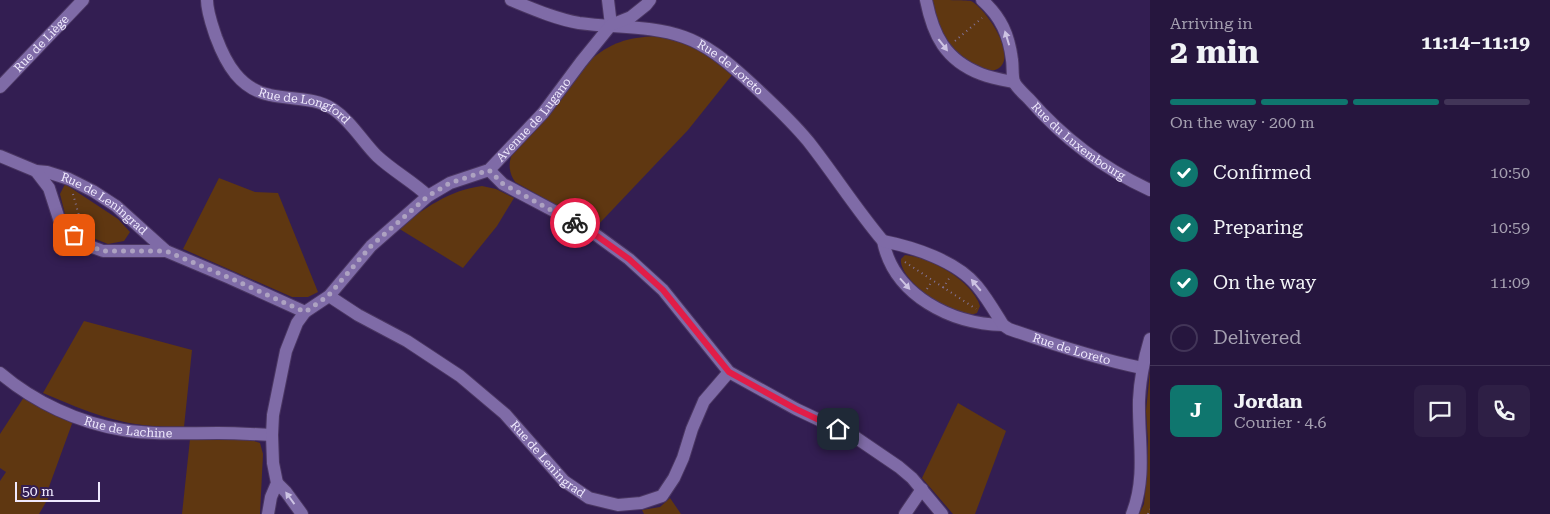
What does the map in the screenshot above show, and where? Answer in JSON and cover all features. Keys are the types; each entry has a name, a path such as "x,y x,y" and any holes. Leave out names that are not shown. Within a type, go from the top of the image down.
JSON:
{"street":[{"name":"Rue de Liège","path":"0,87 83,0"},
{"name":"Rue de Longford","path":"207,0 213,28 223,56 228,65 241,79 264,94 312,100 331,108 343,116 369,148 380,158 418,186 428,196"},
{"name":"Rue de Loreto","path":"511,0 572,21 661,30 684,36 705,46 733,67 785,116 808,141 883,242 891,266 907,287 928,304 949,314 971,321 1003,326 1074,350 1142,368"},
{"path":"608,0 610,25"},
{"name":"Avenue de Lugano","path":"268,514 271,497 277,483 273,463 272,435 274,415 286,351 297,323 305,312 328,296 371,246 428,196 450,183 489,170 544,113 610,25 632,16 650,0"},
{"path":"926,0 936,36 946,50 968,68 982,74 1014,82 1006,32 992,10 982,0"},
{"name":"Rue du Luxembourg","path":"1014,82 1039,110 1075,144 1115,172 1150,190"},
{"name":"Rue de Leningrad","path":"0,156 36,171 47,172 69,179 93,191 116,206 166,251 305,312"},
{"path":"489,170 503,184 588,230 629,259 663,290 729,372 796,409 855,437 900,467 922,489 942,514"},
{"name":"Rue de Leningrad","path":"36,171 49,188 60,219 66,228 87,245 103,251 166,251"},
{"path":"883,242 903,245 956,268 978,286 1003,326"},
{"name":"Rue de Leningrad","path":"328,296 358,315 407,341 460,376 505,414 564,481 589,498 618,505 641,502 662,496 674,478 683,458 692,429 704,401 729,372"},
{"path":"1132,514 1142,475 1139,439 1139,401 1142,368 1150,339"},
{"name":"Rue de Lachine","path":"0,373 42,402 94,424 123,430 160,434 220,433 272,435"},
{"path":"277,483 302,514"},
{"path":"905,514 922,489"}],"path":[{"path":"958,40 987,14"},
{"path":"69,179 87,245"},
{"path":"901,259 979,311"},
{"path":"943,288 952,274"},
{"path":"924,293 932,281"},
{"path":"1148,514 1150,508"}],"shaded area":[{"path":"933,0 971,1 977,5 991,22 1002,43 1005,53 1004,62 999,68 988,70 981,68 963,57 947,41 937,21"},
{"path":"656,36 686,43 702,51 732,75 688,130 596,227 515,182 510,168 512,154 589,61 605,49 620,42"},
{"path":"219,178 255,192 278,193 318,292 308,297 292,297 183,249"},
{"path":"65,184 118,219 130,232 124,241 108,244 80,233 65,214 60,194"},
{"path":"482,186 496,189 514,198 497,226 463,268 398,228 437,201 470,188"},
{"path":"905,255 927,260 960,279 976,297 980,306 977,313 968,314 957,311 931,298 909,278 903,268 901,259"},
{"path":"84,321 192,350 184,427 164,427 123,422 43,393"},
{"path":"1150,371 1150,514 1139,514 1144,504 1147,472 1148,441 1146,411"},
{"path":"24,397 73,421 46,495 49,497 39,514 0,514 0,481 6,472 0,468 0,434"},
{"path":"958,403 1006,431 975,514 953,514 922,478"},
{"path":"235,438 260,443 263,454 260,514 182,514 190,439"},
{"path":"670,498 681,514 644,514 642,510 660,507"}],"way so far":[{"path":"74,235 87,245 103,251 166,251 305,312 328,296 371,246 428,196 450,183 489,170 503,184 575,223"}],"route":[{"path":"575,223 590,231 629,259 663,290 729,372 796,409 838,429"}]}
